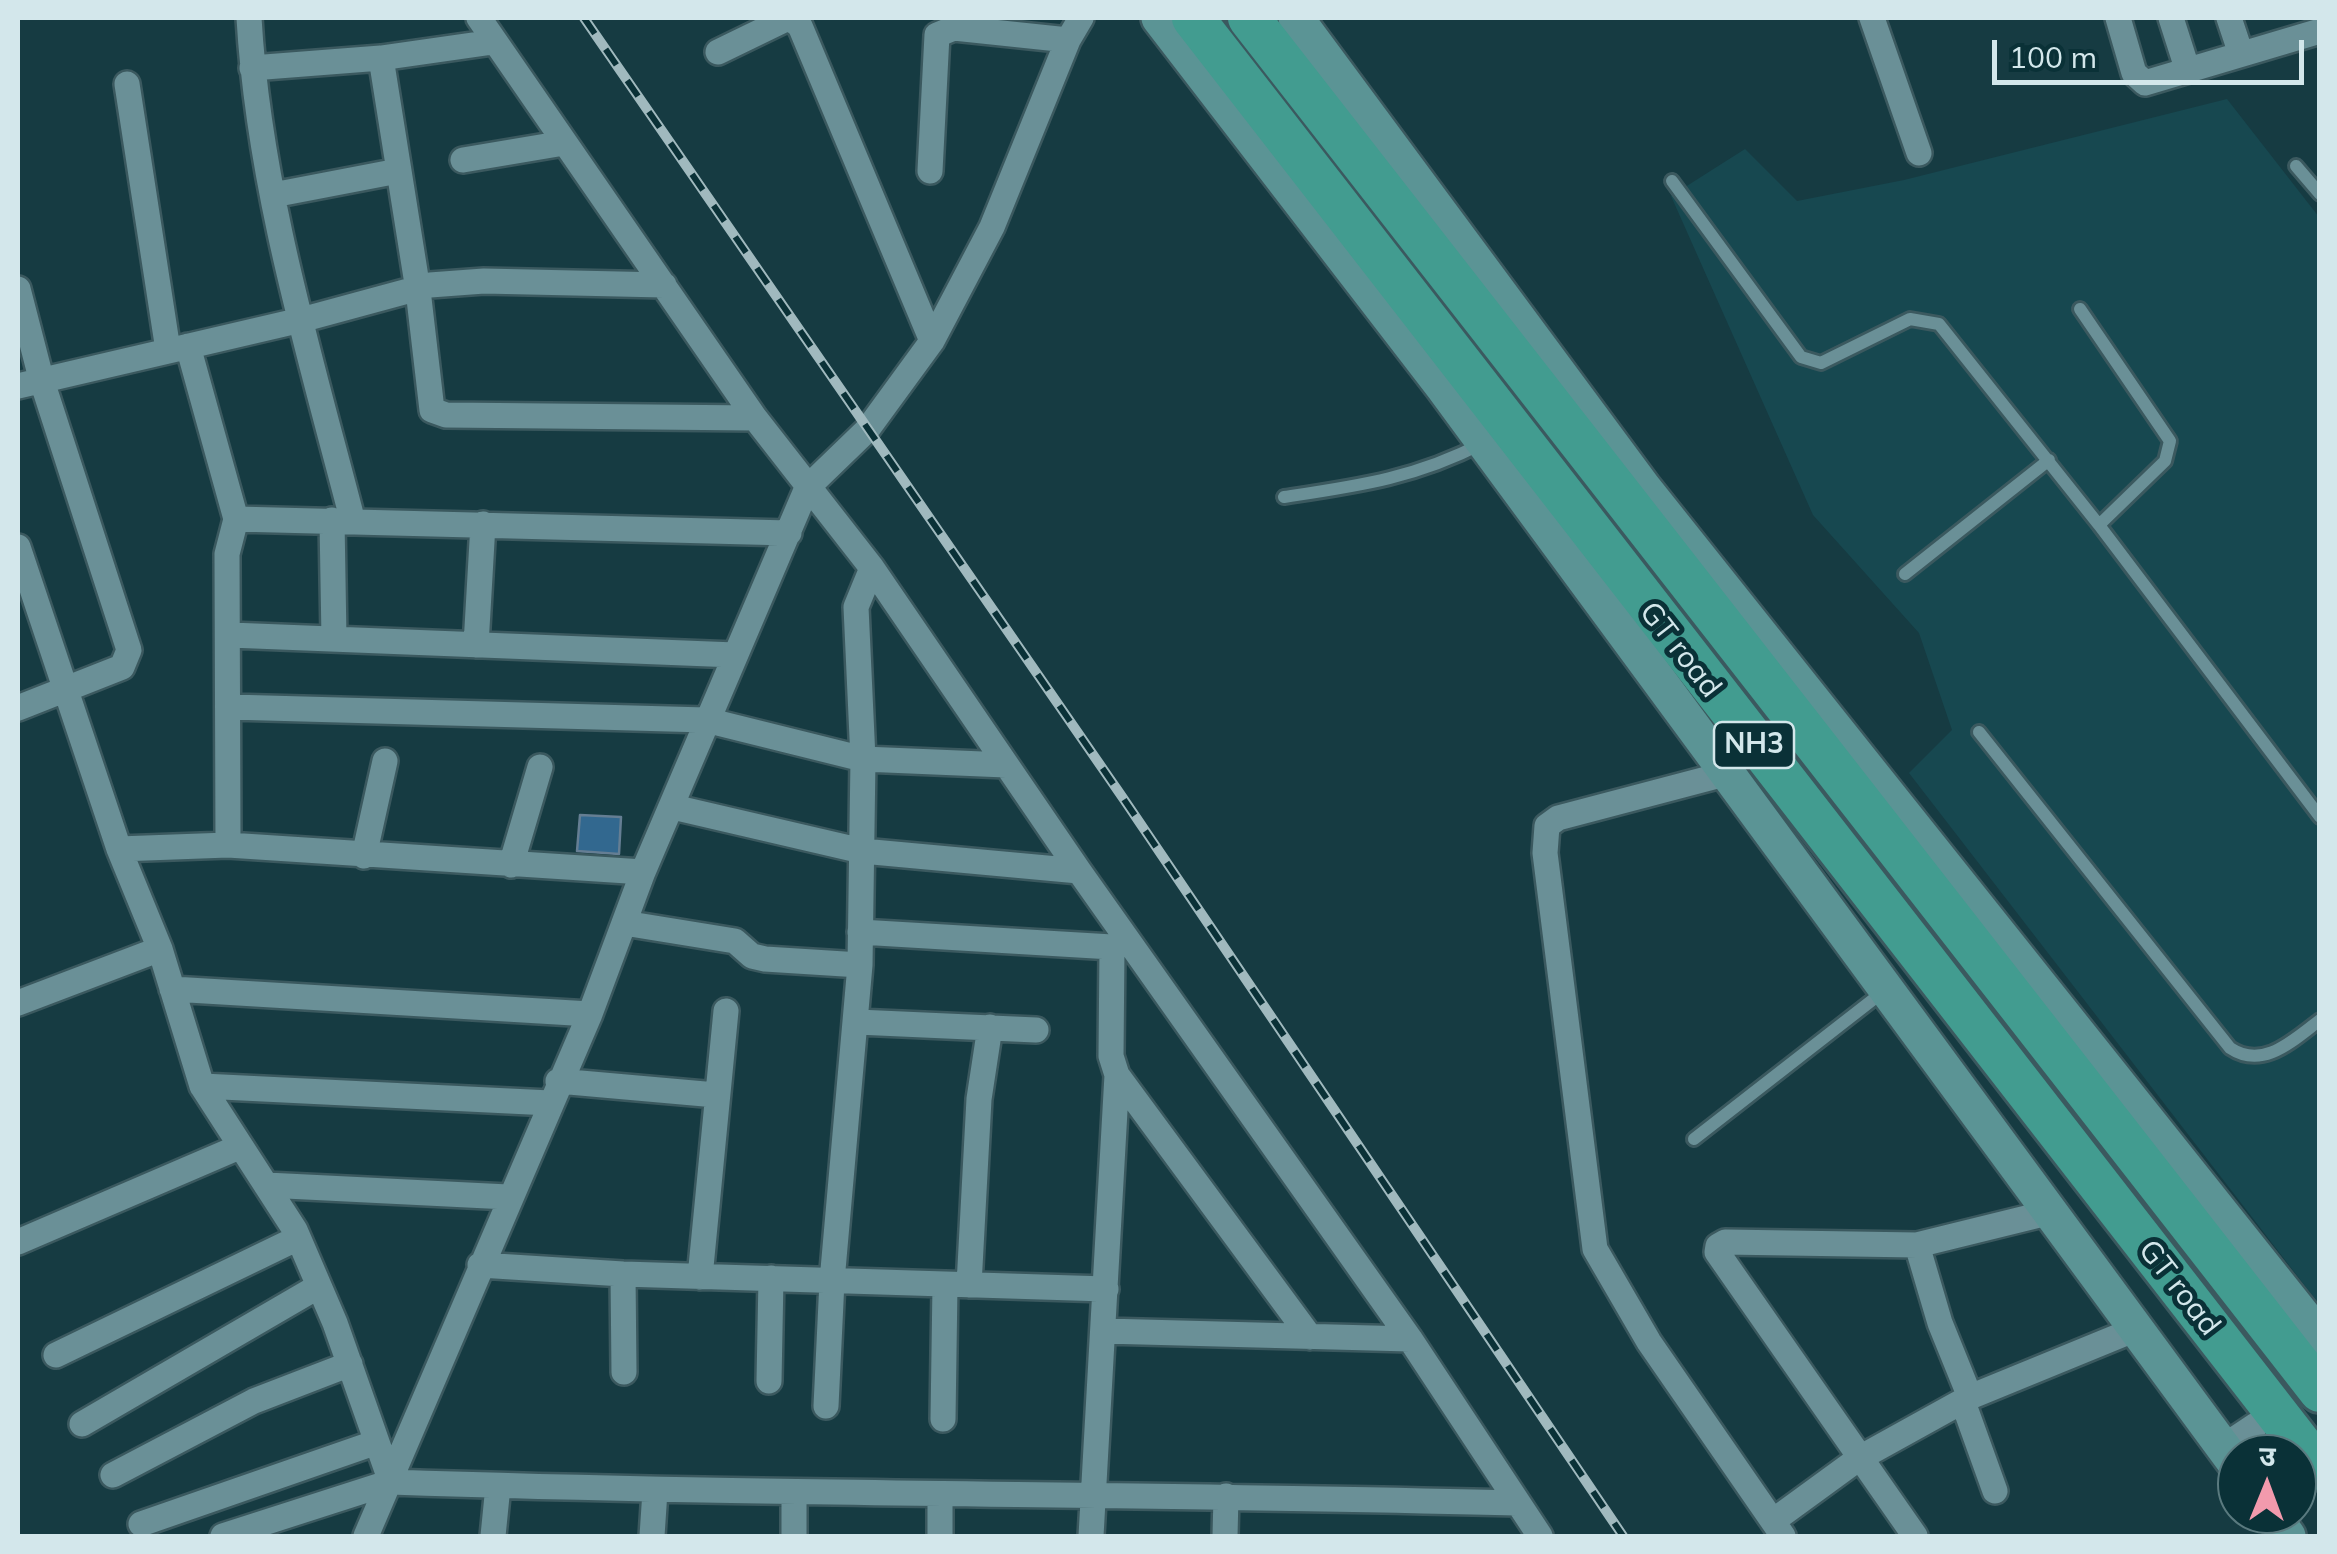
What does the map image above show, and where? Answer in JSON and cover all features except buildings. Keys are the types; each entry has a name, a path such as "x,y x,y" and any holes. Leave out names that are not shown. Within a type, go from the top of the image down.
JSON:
{"highway":[{"name":"GT road","path":"1192,18 2320,1469"},
{"name":"GT road","path":"1249,18 2320,1391"}],"main road":[{"path":"1160,18 1484,443 2217,1439"},
{"path":"1296,18 1643,488 2320,1337"}],"street":[{"path":"250,18 252,68 273,196 342,521 334,640"},
{"path":"479,18 755,418 872,568 1079,871 1410,1338 1540,1536"},
{"path":"718,52 789,18 800,26 932,341"},
{"path":"366,1536 508,1196 590,1014 706,720 806,488 867,430 932,341 992,227 1068,40 1082,18"},
{"path":"1872,18 1919,153"},
{"path":"2118,18 2139,80 2153,81 2241,54 2285,29 2320,31"},
{"path":"2172,18 2187,68"},
{"path":"2229,18 2241,54"},
{"path":"930,171 936,35 954,28 1068,40"},
{"path":"252,68 380,58 493,42"},
{"path":"380,58 418,290 428,402 437,413 755,418"},
{"path":"127,84 178,348 236,520 227,554 228,845"},
{"path":"463,160 564,143"},
{"path":"273,196 398,171"},
{"path":"29,382 456,281 664,285"},
{"path":"18,289 29,382 129,650 122,667 18,708"},
{"path":"236,520 788,533"},
{"path":"476,645 484,524"},
{"path":"18,546 119,848 160,949 202,1086 298,1238 350,1364 391,1482"},
{"path":"826,1406 832,1281 860,965 864,758 856,606 872,568"},
{"path":"230,635 735,655"},
{"path":"230,707 706,720 864,758 1006,764"},
{"path":"364,856 385,761"},
{"path":"510,866 540,767"},
{"path":"1725,774 1558,818 1547,826 1545,853 1595,1249 1649,1342 1778,1529 1858,1459 1966,1400 2136,1329"},
{"path":"673,807 862,851 1079,871"},
{"path":"119,848 228,845 644,872"},
{"path":"624,922 735,941 752,956 766,959 860,965"},
{"path":"860,932 1112,947 1111,1056 1117,1075 1310,1337"},
{"path":"18,1003 160,949"},
{"path":"172,988 590,1014"},
{"path":"700,1276 726,1011"},
{"path":"857,1022 1036,1030"},
{"path":"943,1419 990,1027"},
{"path":"1091,1536 1117,1075"},
{"path":"202,1086 716,1096"},
{"path":"18,1242 239,1148"},
{"path":"266,1185 508,1196"},
{"path":"1916,1536 1858,1459 1717,1252 1718,1246 1725,1242 1917,1245 2047,1213"},
{"path":"56,1356 298,1238"},
{"path":"1917,1245 1995,1491"},
{"path":"480,1265 623,1274 1106,1289"},
{"path":"623,1274 624,1372"},
{"path":"769,1382 771,1278"},
{"path":"82,1424 319,1286"},
{"path":"1104,1331 1410,1338"},
{"path":"113,1475 254,1401 350,1364"},
{"path":"2249,1434 2256,1426"},
{"path":"141,1524 377,1442"},
{"path":"223,1536 391,1482 655,1492 1226,1496 1517,1503"},
{"path":"493,1536 498,1486"},
{"path":"652,1536 655,1492"},
{"path":"794,1494 794,1536"},
{"path":"940,1496 940,1536"},
{"path":"1224,1536 1226,1496"}],"lane":[{"path":"2296,166 2320,194"},
{"path":"1672,181 1801,357 1821,362 1910,319 1932,320 1954,340 2100,524 2318,812"},
{"path":"2080,309 2170,441 2165,461 2100,524"},
{"path":"1284,497 1420,472 1484,443"},
{"path":"1905,574 2049,460"},
{"path":"1979,732 2230,1048 2255,1058 2268,1054 2320,1020"},
{"path":"1694,1138 1884,991"}],"shaded area":[{"path":"2227,99 2319,217 2319,1304 1909,773 1952,730 1919,633 1813,515 1671,196 1745,149 1797,201 1904,180"}],"railway":[{"path":"584,18 1123,798 1623,1536"}]}
